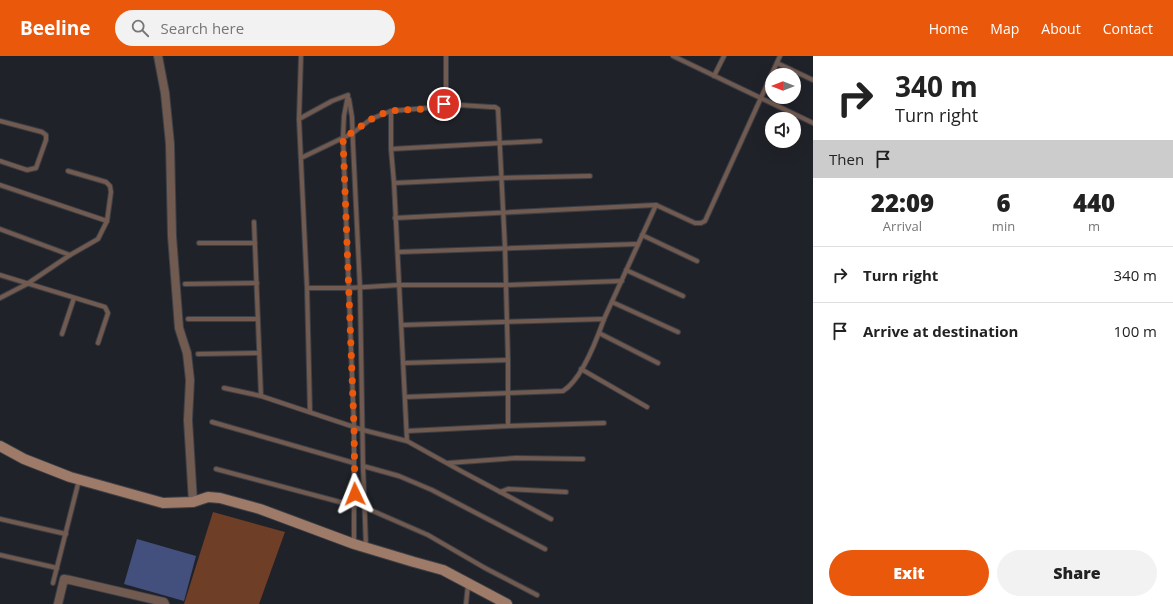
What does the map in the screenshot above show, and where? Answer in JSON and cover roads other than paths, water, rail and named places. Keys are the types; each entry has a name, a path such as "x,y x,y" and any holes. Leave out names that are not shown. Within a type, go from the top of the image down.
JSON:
{"street":[{"path":"158,56 165,93 170,144 172,236 179,328 187,352 190,380 188,420 193,502"},
{"path":"0,446 24,459 70,477 163,503 193,502 208,497 220,498 254,507 366,548 444,570 507,604"},
{"path":"58,604 64,579 164,602 165,604"}],"lane":[{"path":"301,56 299,119 310,412"},
{"path":"444,104 446,100 446,56"},
{"path":"673,56 813,123"},
{"path":"714,76 724,56"},
{"path":"396,218 656,205 695,223 701,223 705,221 780,56"},
{"path":"777,63 813,80"},
{"path":"299,119 332,100 348,95"},
{"path":"348,95 353,133 360,288 366,548"},
{"path":"348,95 344,116 343,138 354,427 354,544"},
{"path":"301,158 353,133 371,119 391,111 427,108 444,104 495,107 498,109 505,248 509,394 508,426"},
{"path":"391,111 391,149 398,252 407,441"},
{"path":"0,121 42,132 46,135 46,140 36,168 27,170 0,161"},
{"path":"391,149 540,141"},
{"path":"0,298 27,284 98,239 107,221 111,192 110,186 106,182 68,171"},
{"path":"394,183 590,176"},
{"path":"0,185 107,221"},
{"path":"405,397 563,391 570,387 599,333 656,205"},
{"path":"254,222 261,396"},
{"path":"0,229 70,256"},
{"path":"642,235 697,261"},
{"path":"199,243 255,243"},
{"path":"398,252 638,244"},
{"path":"626,270 683,296"},
{"path":"0,275 105,307 108,313 98,343"},
{"path":"306,288 360,288 399,285 506,285 622,281"},
{"path":"184,284 257,283"},
{"path":"62,334 74,298"},
{"path":"612,302 678,332"},
{"path":"188,319 258,319"},
{"path":"402,325 604,319"},
{"path":"599,333 658,363"},
{"path":"198,354 259,353"},
{"path":"403,363 508,360"},
{"path":"581,369 647,407"},
{"path":"224,388 261,396 363,430 407,441 551,520"},
{"path":"212,422 354,463"},
{"path":"407,431 604,423"},
{"path":"447,463 516,458 583,459"},
{"path":"363,466 399,476 432,490 546,549"},
{"path":"216,469 355,506"},
{"path":"54,583 79,480"},
{"path":"499,492 508,489 566,492"},
{"path":"366,508 428,535 485,568 537,595"},
{"path":"0,519 66,534"},
{"path":"0,555 57,568"},
{"path":"55,576 64,579"},
{"path":"466,604 468,583"}]}
